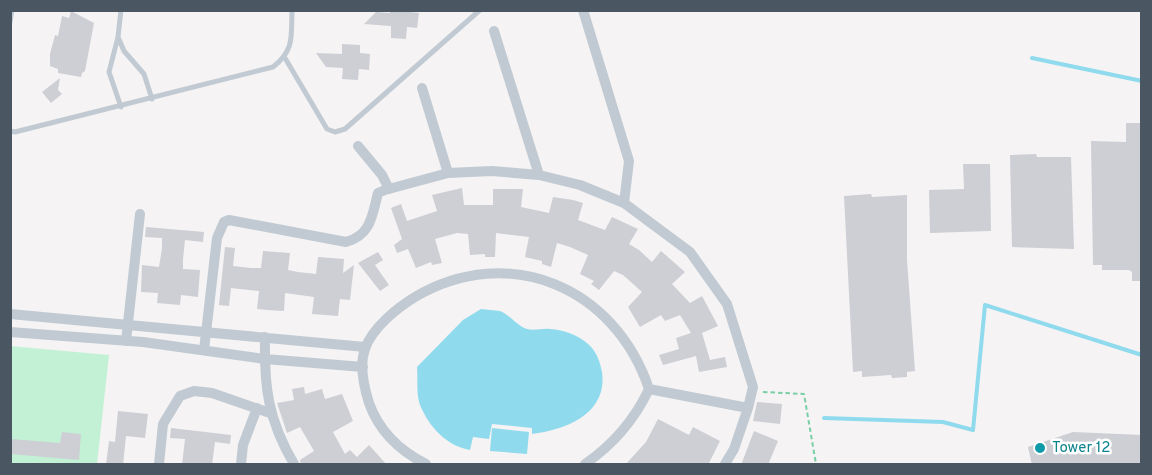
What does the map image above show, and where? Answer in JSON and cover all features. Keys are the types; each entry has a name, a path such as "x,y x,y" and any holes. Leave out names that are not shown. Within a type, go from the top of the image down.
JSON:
{"street":[{"path":"583,10 628,161 624,203"},
{"path":"494,31 539,175"},
{"path":"422,88 448,173"},
{"path":"358,146 382,175 389,189"},
{"path":"204,351 217,238 224,222 229,220 346,242 359,238 366,231 378,193 389,189 448,173 492,171 539,175 580,185 624,203 690,252 712,279 731,316 753,387 734,449 725,465"},
{"path":"126,341 140,214"},
{"path":"426,465 399,446 377,420 367,394 363,367 365,346 398,309 440,284 488,273 521,275 553,283 596,308 629,344 649,389"},
{"path":"10,314 365,346"},
{"path":"10,332 126,341 265,359 363,367"},
{"path":"265,337 265,387 270,413 294,465"},
{"path":"649,389 748,408"},
{"path":"585,465 623,432 649,389"},
{"path":"159,465 163,424 180,396 194,391 212,393 270,413"},
{"path":"241,465 243,445 257,408"}],"lane":[{"path":"10,22 12,10"},
{"path":"121,10 118,37 109,72 121,107"},
{"path":"12,132 121,107 273,67 285,58 291,47 292,10"},
{"path":"285,58 327,129 335,132 345,129 480,10"},
{"path":"118,37 124,51 144,74 152,99"}],"path":[{"path":"752,391 804,394 816,465"}],"green space":[{"path":"10,346 109,355 97,464 11,464"}],"water":[{"path":"481,309 500,311 527,329 560,330 588,344 598,357 602,372 599,398 592,409 582,417 559,428 532,434 532,428 492,424 489,439 473,437 470,450 446,440 428,421 420,405 417,367 463,320"},
{"path":"492,428 529,432 527,454 490,451"}],"building":[{"path":"390,10 419,13 417,28 407,27 406,39 391,38 391,26 364,24 376,12 390,13"},
{"path":"71,11 94,23 85,71 81,77 58,73 58,69 50,66 50,54 55,35 58,36 62,16 69,18"},
{"path":"342,44 360,45 360,53 370,54 369,70 359,69 358,80 342,79 343,68 326,67 316,53 342,54"},
{"path":"60,78 58,90 62,94 51,103 42,92"},
{"path":"1126,123 1142,123 1142,281 1132,281 1132,272 1129,270 1102,270 1102,265 1093,265 1091,141 1126,142"},
{"path":"1036,154 1037,157 1071,157 1074,249 1012,247 1010,155"},
{"path":"963,164 990,164 991,231 930,233 929,190 964,189"},
{"path":"462,188 464,205 493,205 493,189 523,189 521,207 549,213 553,197 573,200 583,203 578,220 605,230 612,217 638,229 629,244 652,262 661,251 685,272 672,284 690,303 702,296 718,326 702,333 710,360 725,357 727,367 699,372 696,356 663,365 659,355 679,349 676,338 691,333 680,315 665,321 661,315 640,327 628,307 642,292 623,275 614,271 599,290 591,284 594,281 580,274 588,255 570,247 557,243 551,267 542,264 542,261 525,257 529,237 496,233 495,257 485,257 485,254 470,255 468,234 457,233 435,239 442,263 432,265 431,262 416,268 408,249 397,253 394,245 402,239 391,208 401,204 407,221 437,211 432,195"},
{"path":"871,194 872,197 907,195 907,260 915,371 907,372 907,377 892,378 891,375 862,377 862,371 853,372 844,196"},
{"path":"146,227 204,232 203,242 185,240 183,259 183,269 200,270 198,297 181,295 180,305 157,303 158,293 141,292 142,265 159,267 162,248 162,238 145,237"},
{"path":"225,247 235,248 233,266 251,268 261,268 263,251 290,253 288,270 316,274 318,257 344,259 343,273 354,265 350,300 340,299 338,316 312,314 314,297 285,293 284,311 257,309 259,291 231,288 229,306 219,305"},
{"path":"378,252 383,260 375,265 389,285 380,291 358,263"},
{"path":"304,387 305,394 322,389 325,399 342,394 353,421 333,432 345,454 350,450 357,457 369,445 387,465 301,465 300,460 314,451 300,427 287,433 277,403 294,400 292,389"},
{"path":"757,402 782,404 780,424 753,421"},
{"path":"118,411 148,414 145,438 126,436 123,465 106,465 109,441 115,442"},
{"path":"658,419 689,435 693,427 720,441 708,465 625,465 646,442"},
{"path":"171,428 231,435 230,444 215,442 212,465 182,465 185,439 170,438"},
{"path":"754,431 778,441 768,465 741,465"},
{"path":"62,432 81,434 79,460 10,454 11,439 60,443"},
{"path":"1073,432 1142,435 1142,465 1032,465 1028,447"}],"waterway":[{"path":"1032,58 1142,81"},
{"path":"824,418 943,422 973,430 985,305 1142,355"}],"place":[{"name":"Tower 12","path":"1040,448"}]}
